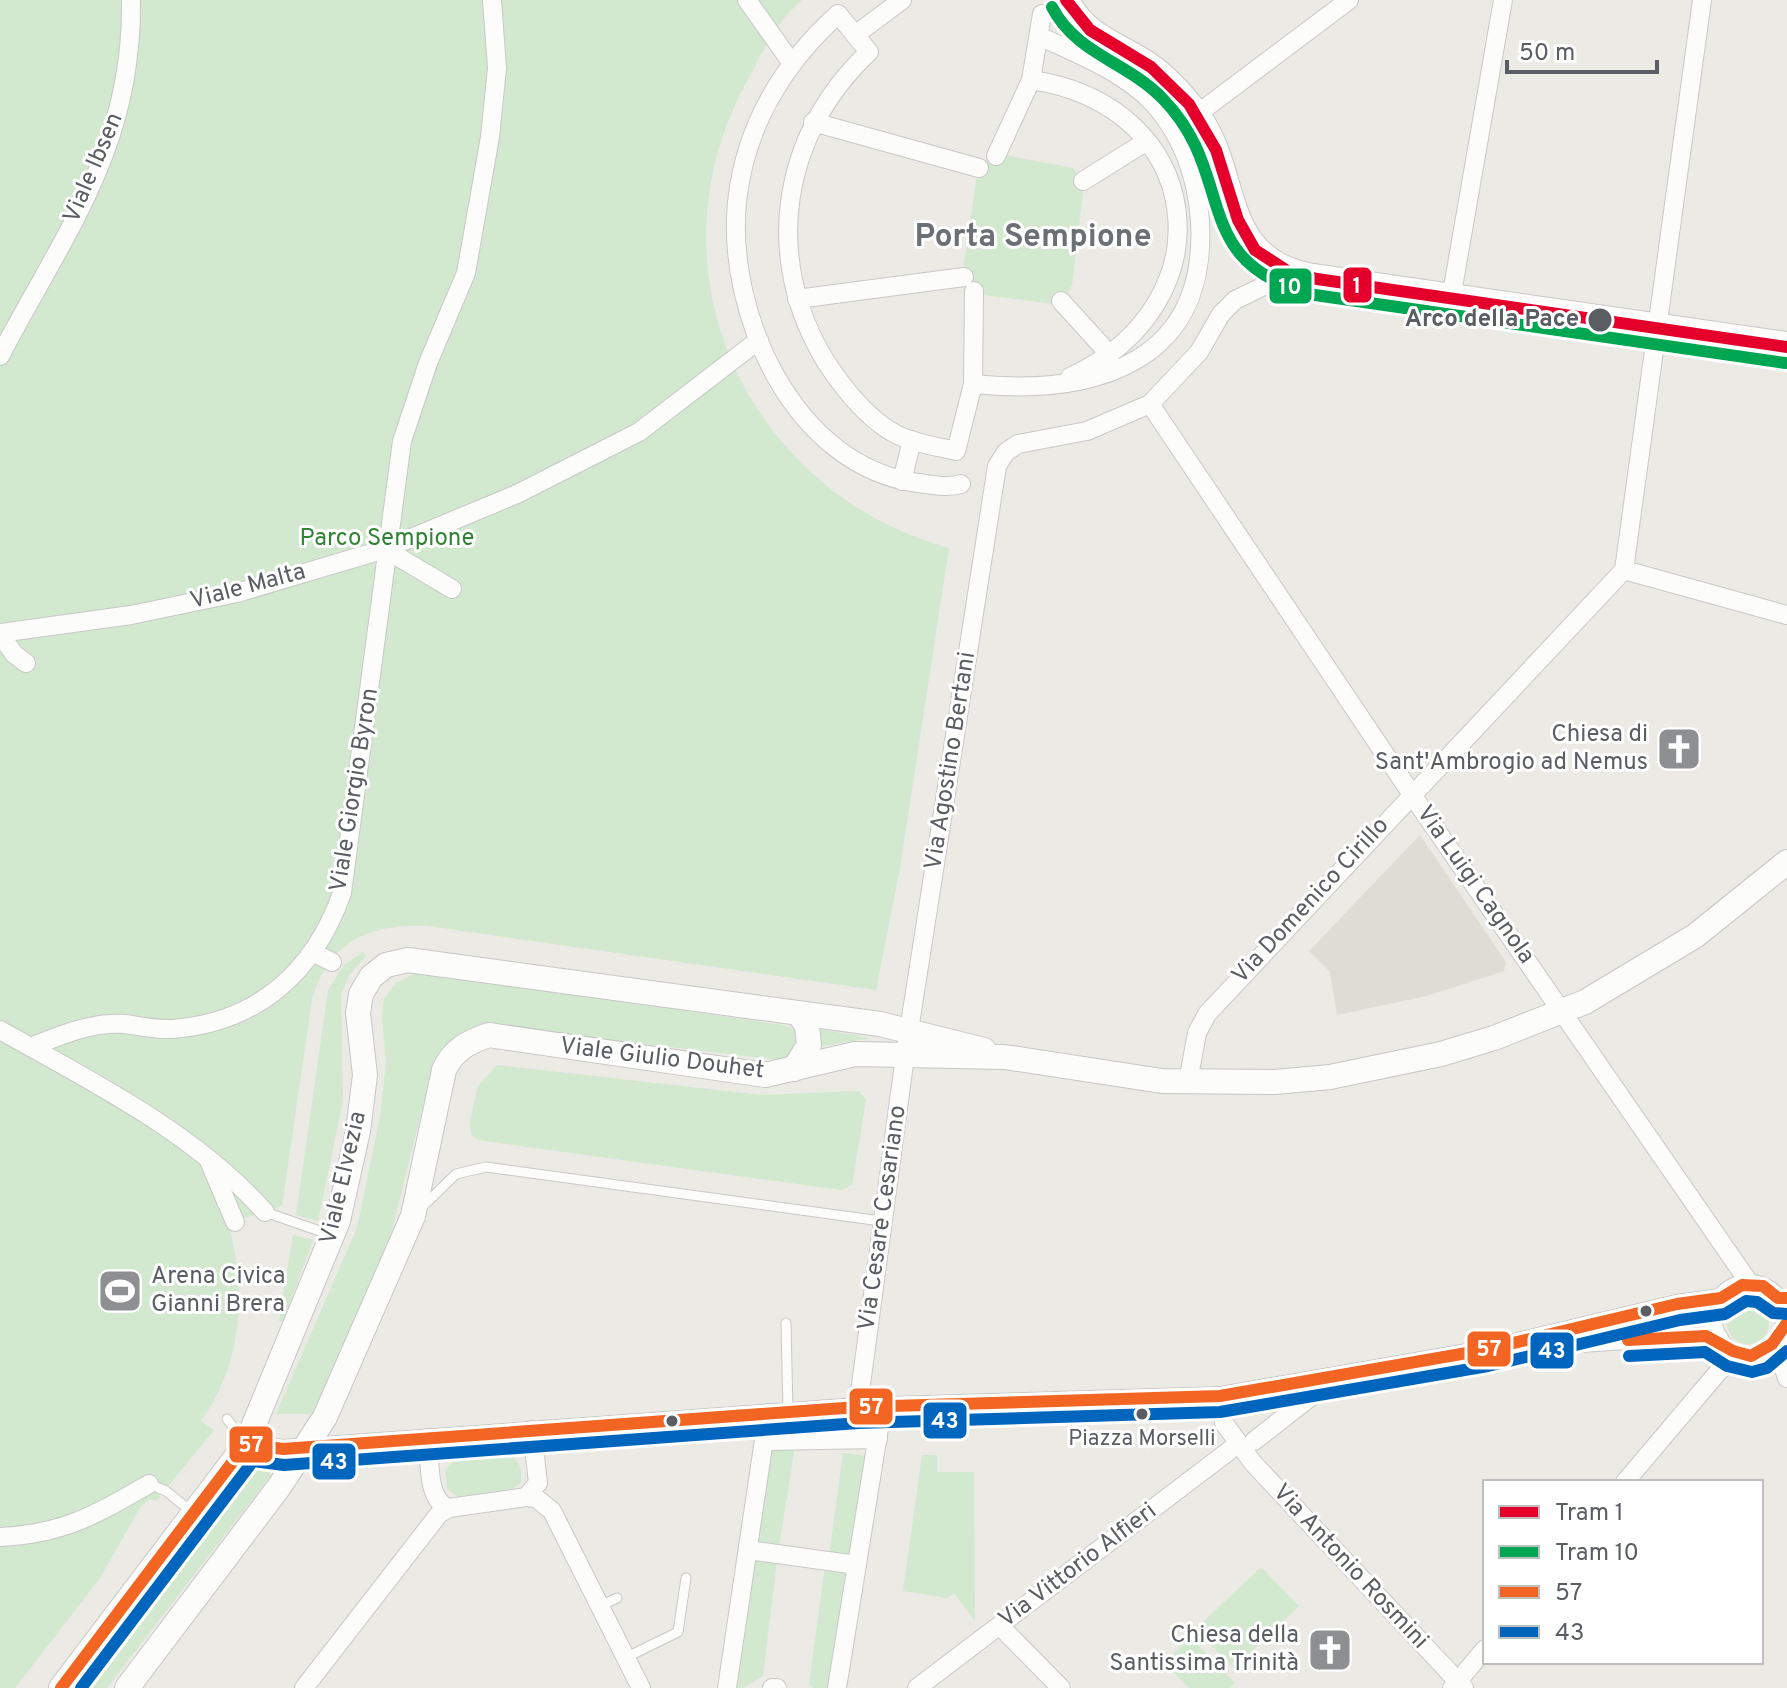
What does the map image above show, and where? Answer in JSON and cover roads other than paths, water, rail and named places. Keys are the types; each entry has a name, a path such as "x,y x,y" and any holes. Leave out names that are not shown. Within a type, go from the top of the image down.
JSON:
{"main road":[{"path":"800,1015 909,1030 1005,1057 1188,1082 1275,1082 1386,1068 1494,1038 1585,1002 1695,936 1787,862"},
{"name":"Viale Elvezia","path":"61,1688 246,1444 334,1236 358,1131 365,1075 358,1013 361,994 371,977 386,965 408,960 800,1015"},
{"path":"794,1069 809,1045 807,1026 800,1015"},
{"name":"Viale Giulio Douhet","path":"413,1216 444,1070 450,1058 467,1044 489,1035 765,1075 855,1054 1005,1057"},
{"path":"127,1688 307,1447 325,1417 413,1216"}],"street":[{"name":"Viale Ibsen","path":"0,356 39,281 84,206 118,120 129,66 131,0"},
{"name":"Viale Giorgio Byron","path":"31,1047 73,1029 120,1024 169,1029 213,1024 253,1008 289,982 314,953 331,925 342,893 372,677 385,549 402,441 428,363 466,273 490,137 497,68 492,0"},
{"path":"747,0 791,62"},
{"path":"1071,0 1086,24 1158,68 1200,112 1219,147 1241,220 1250,235 1280,264 1313,273 1787,341"},
{"path":"1200,112 1349,0"},
{"path":"1452,293 1503,0"},
{"path":"1702,0 1624,570 1787,615"},
{"path":"855,35 897,1"},
{"path":"797,299 969,284 973,384 956,451 912,440 876,422 835,375 807,326 797,299 788,250 789,213 798,164 813,122 835,87 869,52 838,14 791,62 752,136 737,202 737,244 742,281 759,340 780,384 824,437 849,458 902,481 961,484"},
{"path":"996,156 1031,80 1042,14"},
{"path":"973,384 1030,386 1081,383 1110,374 1144,355 1176,322 1193,291 1200,260 1196,184 1180,144 1163,115 1137,89 1039,36"},
{"path":"1030,386 1067,378 1110,355 1147,321 1160,301 1175,261 1178,222 1167,177 1147,141 1123,118 1085,92 1031,80"},
{"path":"813,122 979,168"},
{"path":"1180,144 1198,134"},
{"path":"1083,181 1147,141"},
{"path":"1150,404 1199,352 1221,314 1235,300 1266,285 1313,273"},
{"path":"1061,301 1110,355"},
{"name":"Viale Malta","path":"0,634 131,615 237,593 385,549 517,494 639,432 759,340"},
{"name":"Via Agostino Bertani","path":"909,1030 997,466 1011,447 1087,431 1150,404"},
{"name":"Via Luigi Cagnola","path":"1150,404 1412,793 1750,1284"},
{"path":"902,481 912,440"},
{"path":"385,549 452,589"},
{"name":"Via Domenico Cirillo","path":"1188,1082 1197,1033 1207,1014 1624,570"},
{"path":"0,634 14,654 26,663"},
{"path":"314,953 332,962"},
{"path":"0,1030 165,1127 243,1187 265,1212"},
{"name":"Via Cesare Cesariano","path":"858,1407 909,1030"},
{"path":"207,1159 235,1222"},
{"path":"1627,1480 1719,1371 1740,1354 1761,1353 1776,1343 1786,1323 1782,1298 1763,1286 1750,1284 1734,1287 1721,1298 1713,1317 1719,1338"},
{"path":"246,1444 283,1449 858,1407 1220,1396 1484,1350 1677,1304 1721,1298"},
{"path":"1484,1350 1683,1336 1719,1338 1740,1354"},
{"path":"1776,1343 1787,1378"},
{"name":"Via Vittorio Alfieri","path":"917,1688 1333,1378"},
{"name":"Via Antonio Rosmini","path":"1220,1396 1224,1423 1246,1442 1458,1686"},
{"path":"727,1688 768,1413"},
{"path":"526,1497 538,1483 532,1430"},
{"path":"766,1441 879,1430 837,1688"},
{"path":"428,1438 435,1495 440,1504 449,1508"},
{"path":"0,1537 39,1535 79,1523 149,1484"},
{"path":"304,1688 439,1514 449,1508 526,1497 536,1498 552,1511 608,1602 641,1688"},
{"path":"748,1550 857,1565"},
{"path":"1000,1626 1061,1688"},
{"path":"1458,1686 1483,1652"}],"lane":[{"path":"413,1216 456,1174 486,1167 881,1221"},
{"path":"265,1212 334,1236"},
{"path":"786,1323 788,1411"},
{"path":"227,1419 246,1444"},
{"path":"149,1484 166,1491 194,1514"},
{"path":"627,1657 678,1632 686,1578"}],"tram line":[{"name":"1","path":"1066,0 1090,30 1151,67 1189,104 1216,150 1238,220 1255,250 1289,272 1317,279 1787,347"},
{"name":"10","path":"1052,7 1062,23 1088,47 1149,86 1163,99 1186,129 1201,158 1230,239 1248,262 1275,281 1315,295 1785,363"}],"place":[{"name":"Arco della Pace","path":"1600,320"},
{"name":"Chiesa di Sant'Ambrogio ad Nemus","path":"1679,749"},
{"name":"Arena Civica Gianni Brera","path":"120,1291"},
{"name":"Piazza Morselli","path":"1142,1414"},
{"name":"Chiesa della Santissima Trinità","path":"1330,1650"}],"district":[{"name":"Porta Sempione","path":"1033,238"}],"park label":[{"name":"Parco Sempione","path":"387,539"}]}
